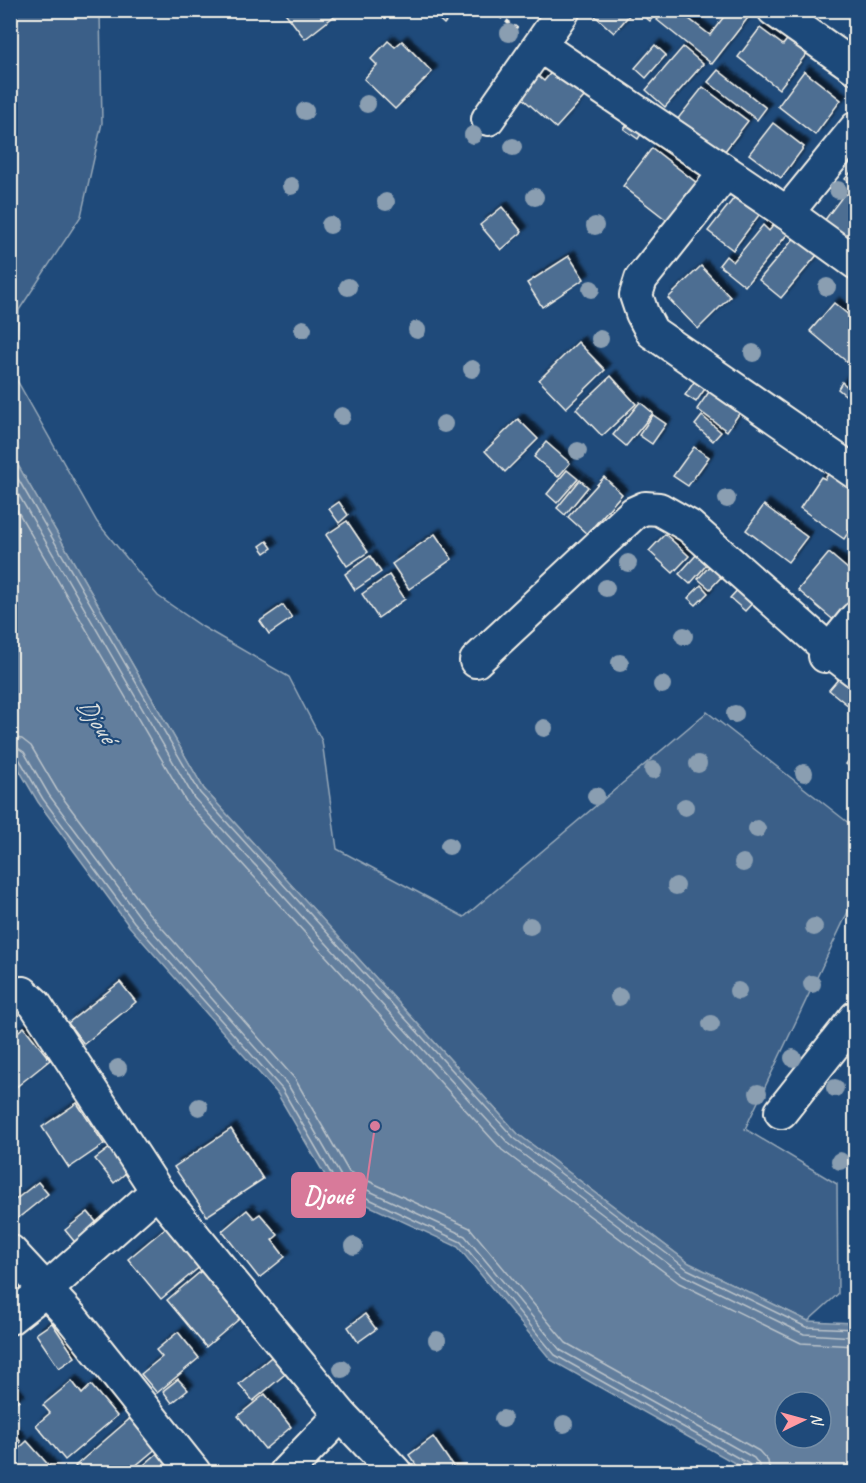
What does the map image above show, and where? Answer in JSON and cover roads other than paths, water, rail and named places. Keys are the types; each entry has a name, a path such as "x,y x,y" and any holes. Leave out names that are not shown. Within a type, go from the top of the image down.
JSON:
{"street":[{"path":"488,119 564,10"},
{"path":"774,10 855,68"},
{"path":"540,46 787,213 855,263"},
{"path":"787,213 855,128"},
{"path":"726,172 640,279 636,295 642,313 652,332 855,473"},
{"path":"476,661 634,513 645,507 659,509 689,526 827,653 855,670"},
{"path":"827,653 855,618"},
{"path":"10,994 23,993 35,1004 157,1191 341,1415 395,1473"},
{"path":"781,1112 855,1017"},
{"path":"10,1318 47,1289 157,1191"},
{"path":"10,1251 47,1289 194,1473"},
{"path":"286,1473 341,1415"}],"water":[{"path":"11,453 204,789 518,1134 689,1263 808,1321 855,1323 855,1472 747,1470 551,1360 458,1247 333,1189 277,1093 129,926 38,802 11,756"}],"place":[{"name":"Djoué","path":"375,1126"}]}
